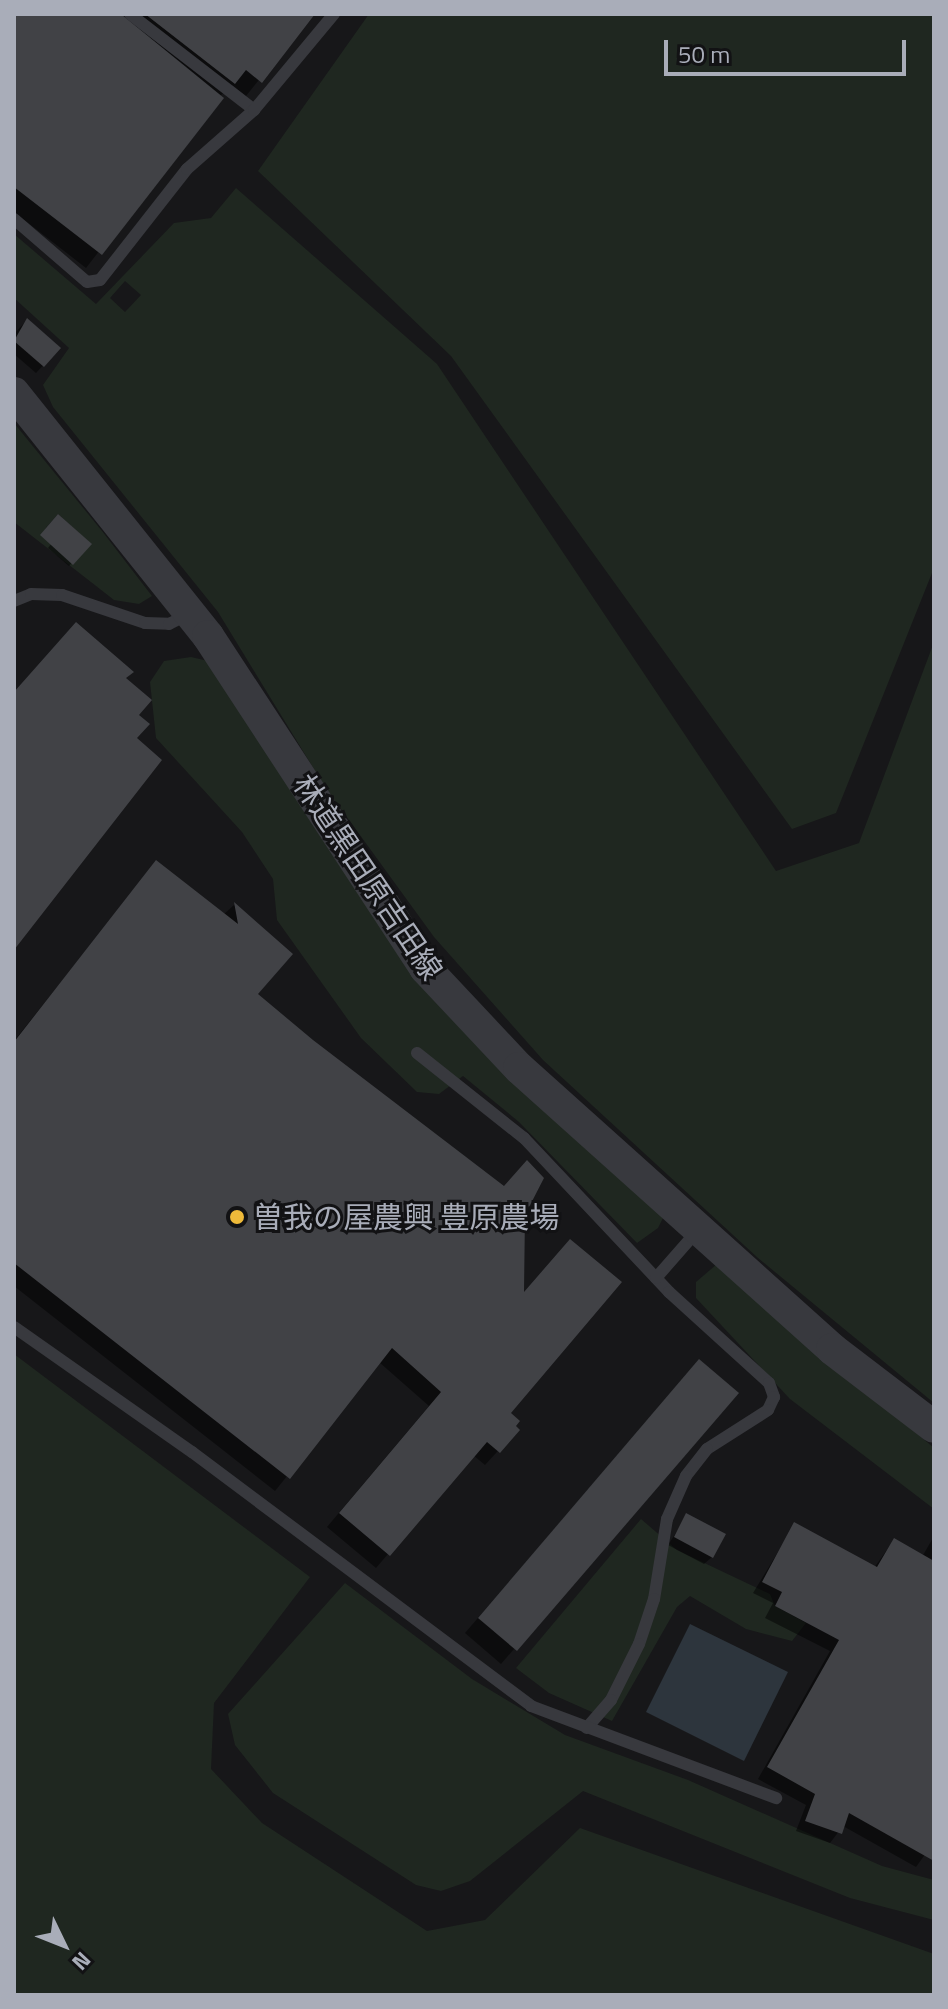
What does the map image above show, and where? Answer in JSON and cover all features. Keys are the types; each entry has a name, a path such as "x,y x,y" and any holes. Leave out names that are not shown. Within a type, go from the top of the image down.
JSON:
{"street":[{"name":"林道黒田原吉田線","path":"14,393 190,614 425,968 519,1068 698,1230 832,1349 934,1427"}],"lane":[{"path":"130,14 254,110"},
{"path":"14,219 87,282 100,280 187,169 254,110 334,14"},
{"path":"14,601 31,594 62,595 145,623 169,624 190,614"},
{"path":"417,1053 524,1138 656,1278 769,1383 774,1397 768,1410 707,1449 686,1476 667,1519 654,1599 639,1644 611,1700 587,1728"},
{"path":"656,1278 698,1230"},
{"path":"14,1327 205,1461 531,1706 776,1798"}],"shaded area":[{"path":"369,14 934,14 934,568 836,813 792,829 451,356 258,171"},
{"path":"236,188 437,364 776,871 859,843 934,642 934,1403 758,1258 543,1060 434,937 325,787 218,612 53,407 43,385 69,348 14,298 14,234 96,304 174,223 211,218","holes":["125,281 141,295 125,312 110,298"]},
{"path":"14,423 152,596 139,604 114,600 14,522","holes":["58,514 91,544 63,545 45,529"]},
{"path":"191,657 208,661 415,968 666,1212 658,1228 637,1243 519,1122 463,1076 439,1094 417,1092 361,1038 277,920 273,879 242,832 156,738 150,682 164,661"},
{"path":"717,1264 934,1448 934,1509 790,1399 696,1298 696,1282"},
{"path":"14,1354 310,1577 214,1703 211,1769 262,1823 427,1931 485,1920 580,1828 934,1954 934,1995 14,1995"},
{"path":"641,1519 677,1550 770,1594 775,1606 806,1623 792,1641 746,1629 690,1596 677,1607 612,1721 549,1693 516,1668"},
{"path":"345,1583 472,1679 565,1735 688,1780 882,1866 934,1880 934,1920 850,1898 583,1791 470,1881 441,1891 416,1885 273,1793 235,1745 228,1714"},
{"path":"690,1624 788,1672 744,1761 646,1712"}],"building":[{"path":"14,14 121,14 224,98 102,255 14,187"},
{"path":"145,14 315,14 262,83 246,70 235,84"},
{"path":"27,318 61,348 44,367 14,341"},
{"path":"58,514 92,544 73,565 40,535"},
{"path":"76,622 134,672 126,678 152,700 139,715 150,724 137,738 162,760 14,950 14,692"},
{"path":"156,860 238,924 234,902 293,954 258,994 313,1040 504,1186 527,1160 544,1178 525,1215 524,1292 570,1239 622,1282 511,1413 520,1421 516,1426 520,1430 500,1453 487,1442 390,1556 339,1513 441,1392 392,1348 290,1479 14,1263 14,1042"},
{"path":"699,1359 739,1393 517,1651 478,1618"},
{"path":"686,1513 726,1534 713,1558 674,1537"},
{"path":"794,1522 877,1567 894,1538 934,1561 934,1861 849,1813 842,1834 805,1821 815,1794 767,1767 839,1640 775,1606 782,1592 762,1582"}],"place":[{"name":"曽我の屋農興 豊原農場","path":"237,1217"}]}
